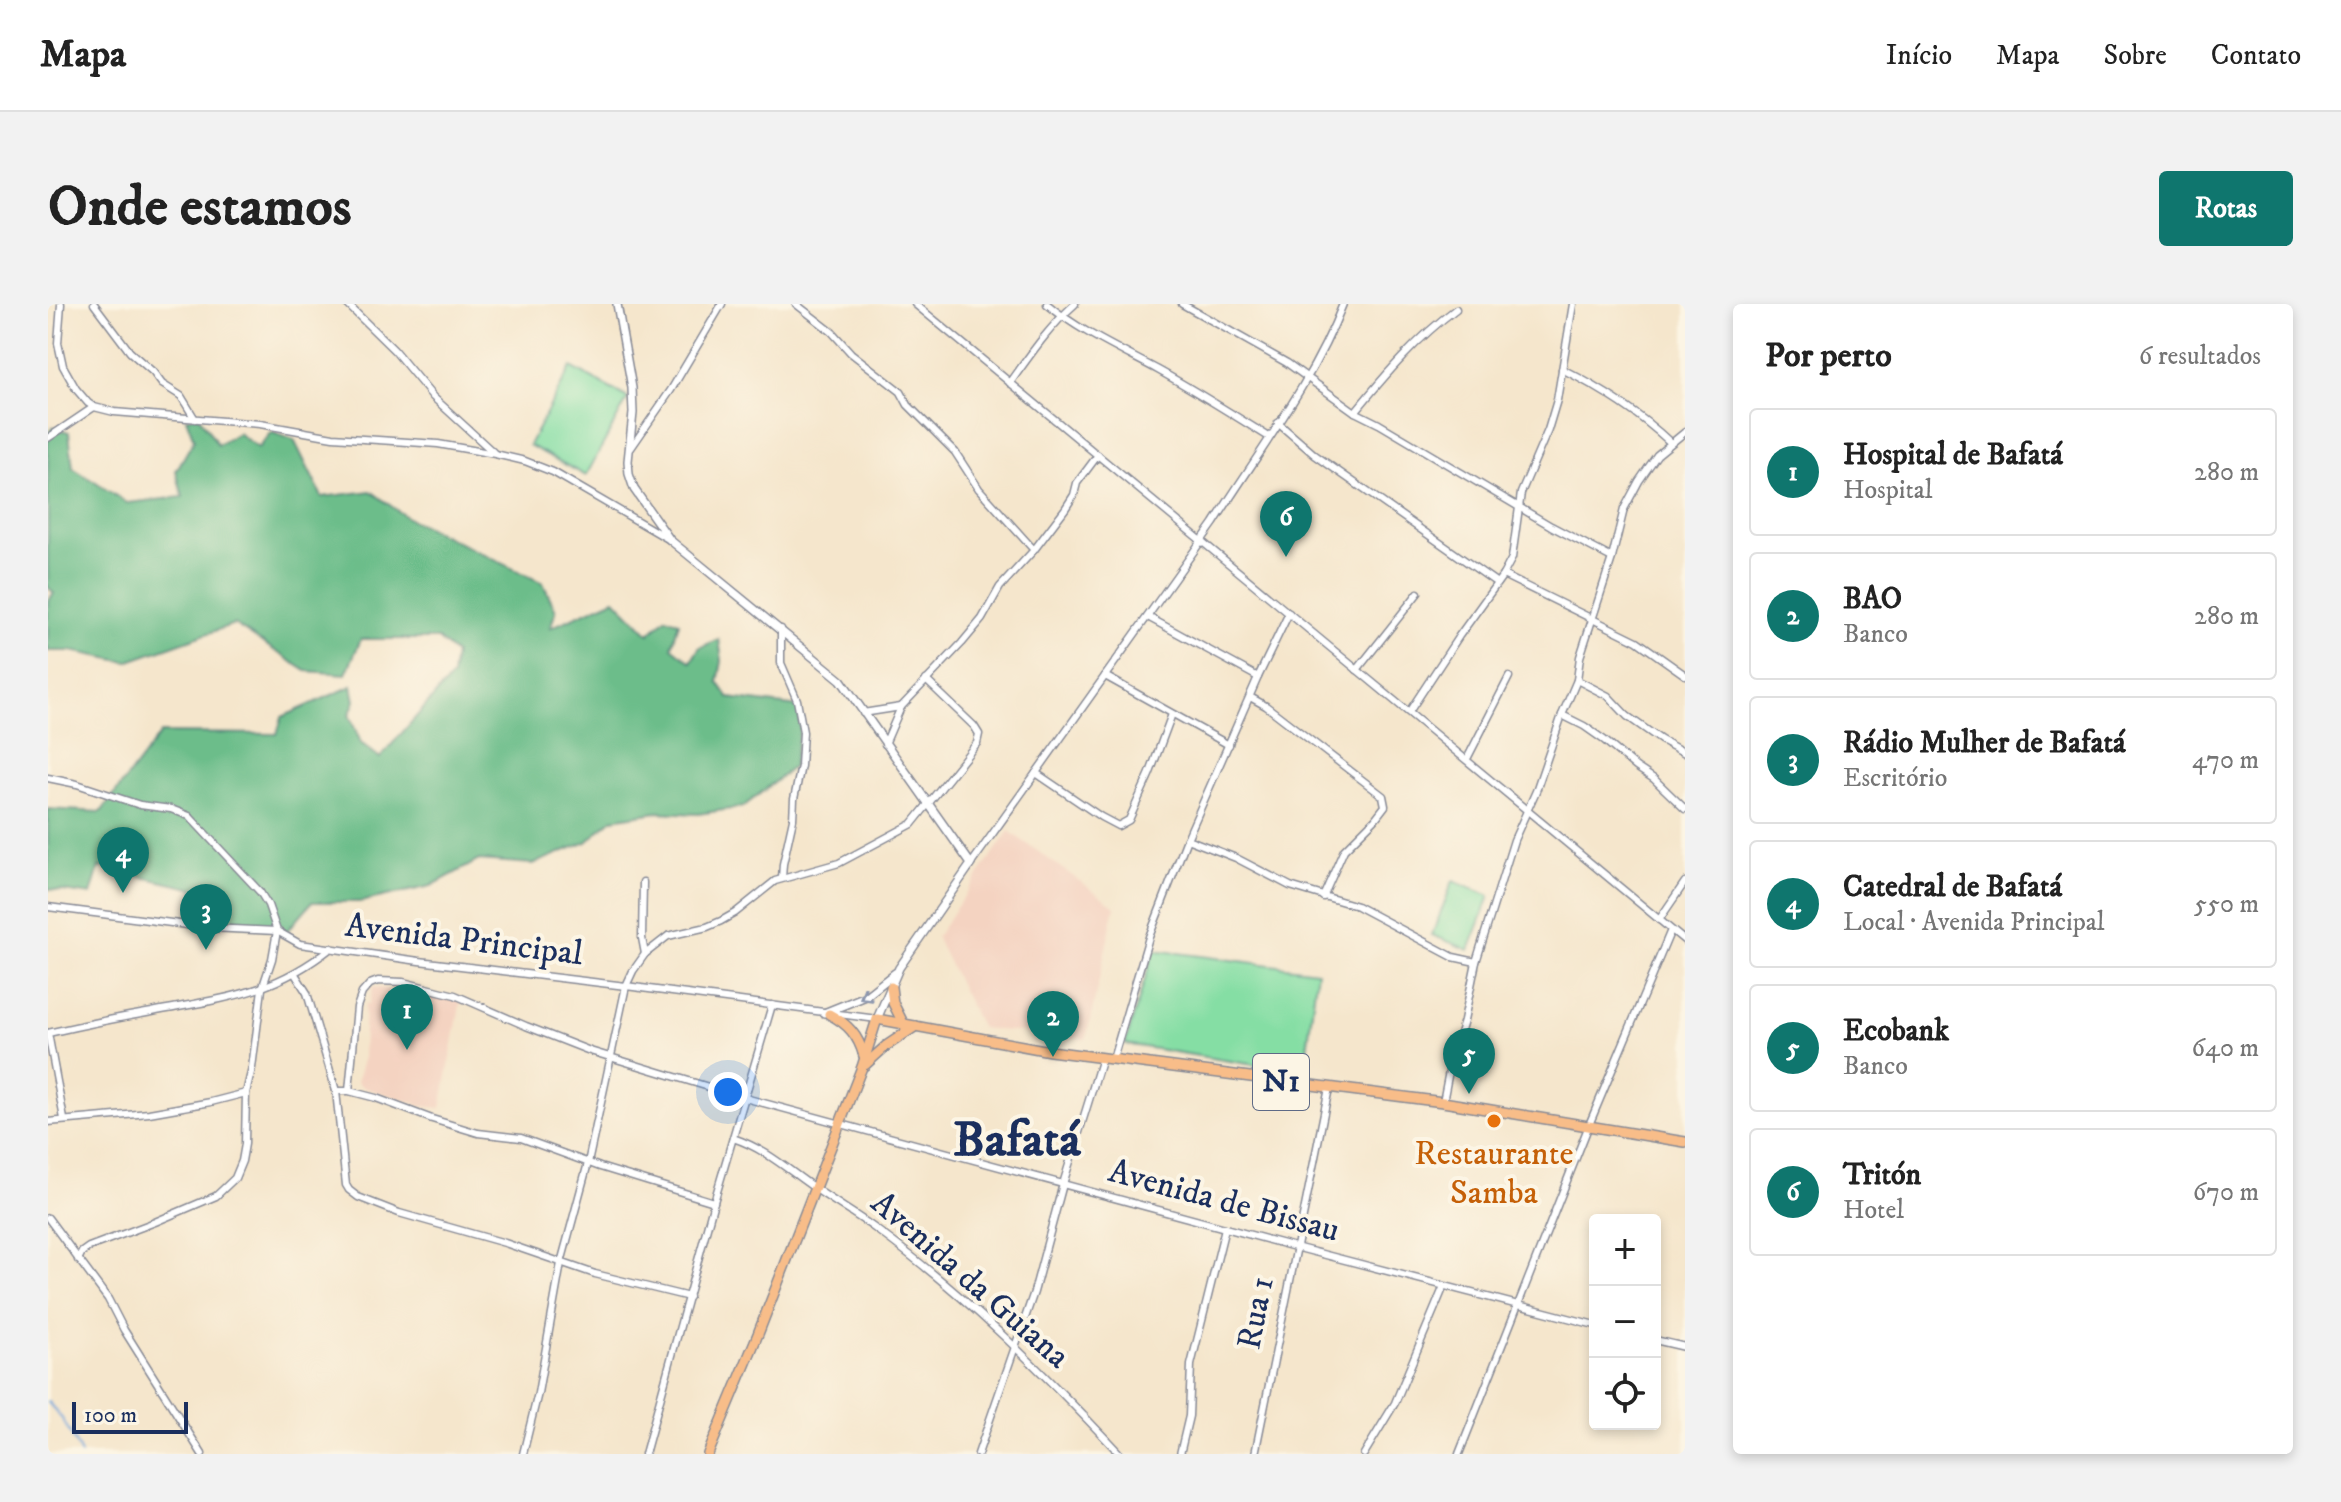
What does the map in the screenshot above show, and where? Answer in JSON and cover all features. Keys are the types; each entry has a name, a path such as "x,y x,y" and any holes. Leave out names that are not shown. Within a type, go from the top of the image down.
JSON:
{"main road":[{"path":"891,987 893,1003 904,1025"},
{"path":"827,1013 840,1019 855,1034 863,1063"},
{"name":"N1","path":"877,1019 1016,1046 1443,1102 1685,1142"},
{"path":"708,1454 815,1188 877,1019"},
{"path":"863,1063 916,1026"}],"street":[{"path":"61,304 58,343 63,366 82,397 94,407 114,412 260,424 345,438 438,444 495,454 553,472 670,540 841,680 971,864"},
{"path":"94,304 130,352 162,384 181,396 195,419"},
{"path":"347,304 394,350 433,397 495,454"},
{"path":"617,304 632,388 629,474 634,489 670,540"},
{"path":"628,451 671,390 722,304"},
{"path":"796,304 901,392 908,405 955,452 979,489 1034,550"},
{"path":"915,304 1685,941"},
{"path":"1047,304 1117,349 1159,370 1269,437"},
{"path":"1010,383 1062,316 1075,304"},
{"path":"1182,304 1260,348 1355,412 1612,558"},
{"path":"827,1013 866,996 899,968 1202,542 1292,406 1335,326 1343,304"},
{"path":"1409,712 1512,558 1525,480 1548,430 1557,400 1573,304"},
{"path":"1355,412 1393,365 1456,309"},
{"path":"1562,369 1598,387 1671,443"},
{"path":"48,438 94,407"},
{"path":"1278,423 1315,455 1497,583"},
{"path":"1443,1102 1476,962 1514,840 1536,791 1577,680 1580,657 1612,558 1619,525 1632,494 1657,455 1685,432"},
{"path":"885,744 901,707 982,619 1000,587 1034,550 1065,509 1077,483 1098,455"},
{"path":"1503,575 1637,641 1685,675"},
{"path":"1357,670 1418,593"},
{"path":"978,1454 1034,1292 1063,1184 1149,937 1187,839 1289,613"},
{"path":"1148,617 1258,677"},
{"path":"781,629 781,663 797,700 803,732 801,766 782,878"},
{"path":"1105,676 1229,745"},
{"path":"1467,759 1509,677"},
{"path":"523,1454 538,1393 561,1263 588,1163 626,986 633,971 645,954 668,936 707,927 735,913 775,881 821,869 859,854 912,824 977,743 979,734 926,680"},
{"path":"1577,680 1608,696 1627,716 1685,753"},
{"path":"1250,697 1383,796 1385,806 1344,850 1323,897"},
{"path":"863,713 901,707"},
{"path":"1036,773 1101,817 1118,826 1124,824 1129,820 1150,773 1172,714"},
{"path":"1562,715 1604,740 1654,779 1685,809"},
{"path":"48,778 189,816 260,892 277,931 262,989 246,1093 242,1161 235,1178 216,1196 94,1244 82,1252 78,1260"},
{"path":"1187,839 1236,858 1290,886 1357,906 1453,957 1476,962"},
{"path":"643,882 642,938 645,954"},
{"path":"1659,920 1685,882"},
{"name":"Avenida Principal","path":"48,907 210,928 277,931 300,944 480,970 877,1019"},
{"path":"1459,1454 1589,1125 1671,930"},
{"path":"64,1119 48,1033 211,1002 262,989 295,974 331,948"},
{"path":"877,1019 899,968"},
{"path":"295,974 307,993 336,1091 346,1185 354,1194 399,1213 505,1243 595,1274 689,1297"},
{"name":"Avenida de Bissau","path":"349,1091 357,1007 362,993 378,981 403,982 455,995 526,1026 610,1057 745,1098 1589,1323"},
{"path":"645,1454 772,1005"},
{"name":"Rua 1","path":"1255,1454 1329,1088"},
{"path":"336,1091 376,1098 478,1133 531,1141 588,1163 714,1202"},
{"path":"48,1122 149,1113 246,1093"},
{"name":"Avenida da Guiana","path":"733,1138 765,1151 879,1231 953,1291 1015,1347 1120,1454"},
{"path":"48,1218 108,1299 202,1454"},
{"path":"1180,1454 1189,1416 1191,1365 1225,1228"},
{"path":"1364,1454 1395,1403 1444,1286"},
{"path":"1661,1341 1685,1347"}],"shaded area":[{"path":"1009,831 1115,906 1086,1039 981,1028 936,937"},
{"path":"373,987 461,1000 441,1108 418,1106 365,1088 357,1082 363,1059 365,1004 369,1004"}],"green space":[{"path":"571,367 628,398 586,476 529,445"},
{"path":"199,416 218,445 238,433 258,448 271,432 294,440 322,497 371,491 407,518 543,583 556,611 550,628 615,599 649,634 666,618 679,622 672,647 691,662 699,648 719,639 722,661 718,682 729,698 799,707 800,729 793,767 743,807 698,814 657,812 612,819 587,842 533,864 479,860 431,886 360,902 312,902 286,932 188,916 195,889 99,867 91,895 48,889 48,809 101,812 161,733 277,734 282,717 352,686 355,701 349,715 361,743 380,758 452,676 455,654 438,639 361,639 346,674 306,671 234,624 127,662 71,651 48,651 48,600 54,593 48,587 48,434 53,427 69,432 73,468 127,503 183,497 176,471 194,440 186,418"},
{"path":"1453,881 1490,896 1469,950 1432,935"},
{"path":"1154,950 1317,971 1304,1073 1125,1044"}],"waterway":[{"path":"48,1402 63,1420 81,1454"}],"place":[{"name":"Tritón","path":"1286,557"},
{"name":"Catedral de Bafatá","path":"123,893"},
{"name":"Rádio Mulher de Bafatá","path":"206,950"},
{"name":"Hospital de Bafatá","path":"407,1050"},
{"name":"BAO","path":"1053,1057"},
{"name":"Ecobank","path":"1469,1094"},
{"name":"Restaurante Samba","path":"1494,1121"}],"district":[{"name":"Bafatá","path":"1017,1140"}]}
